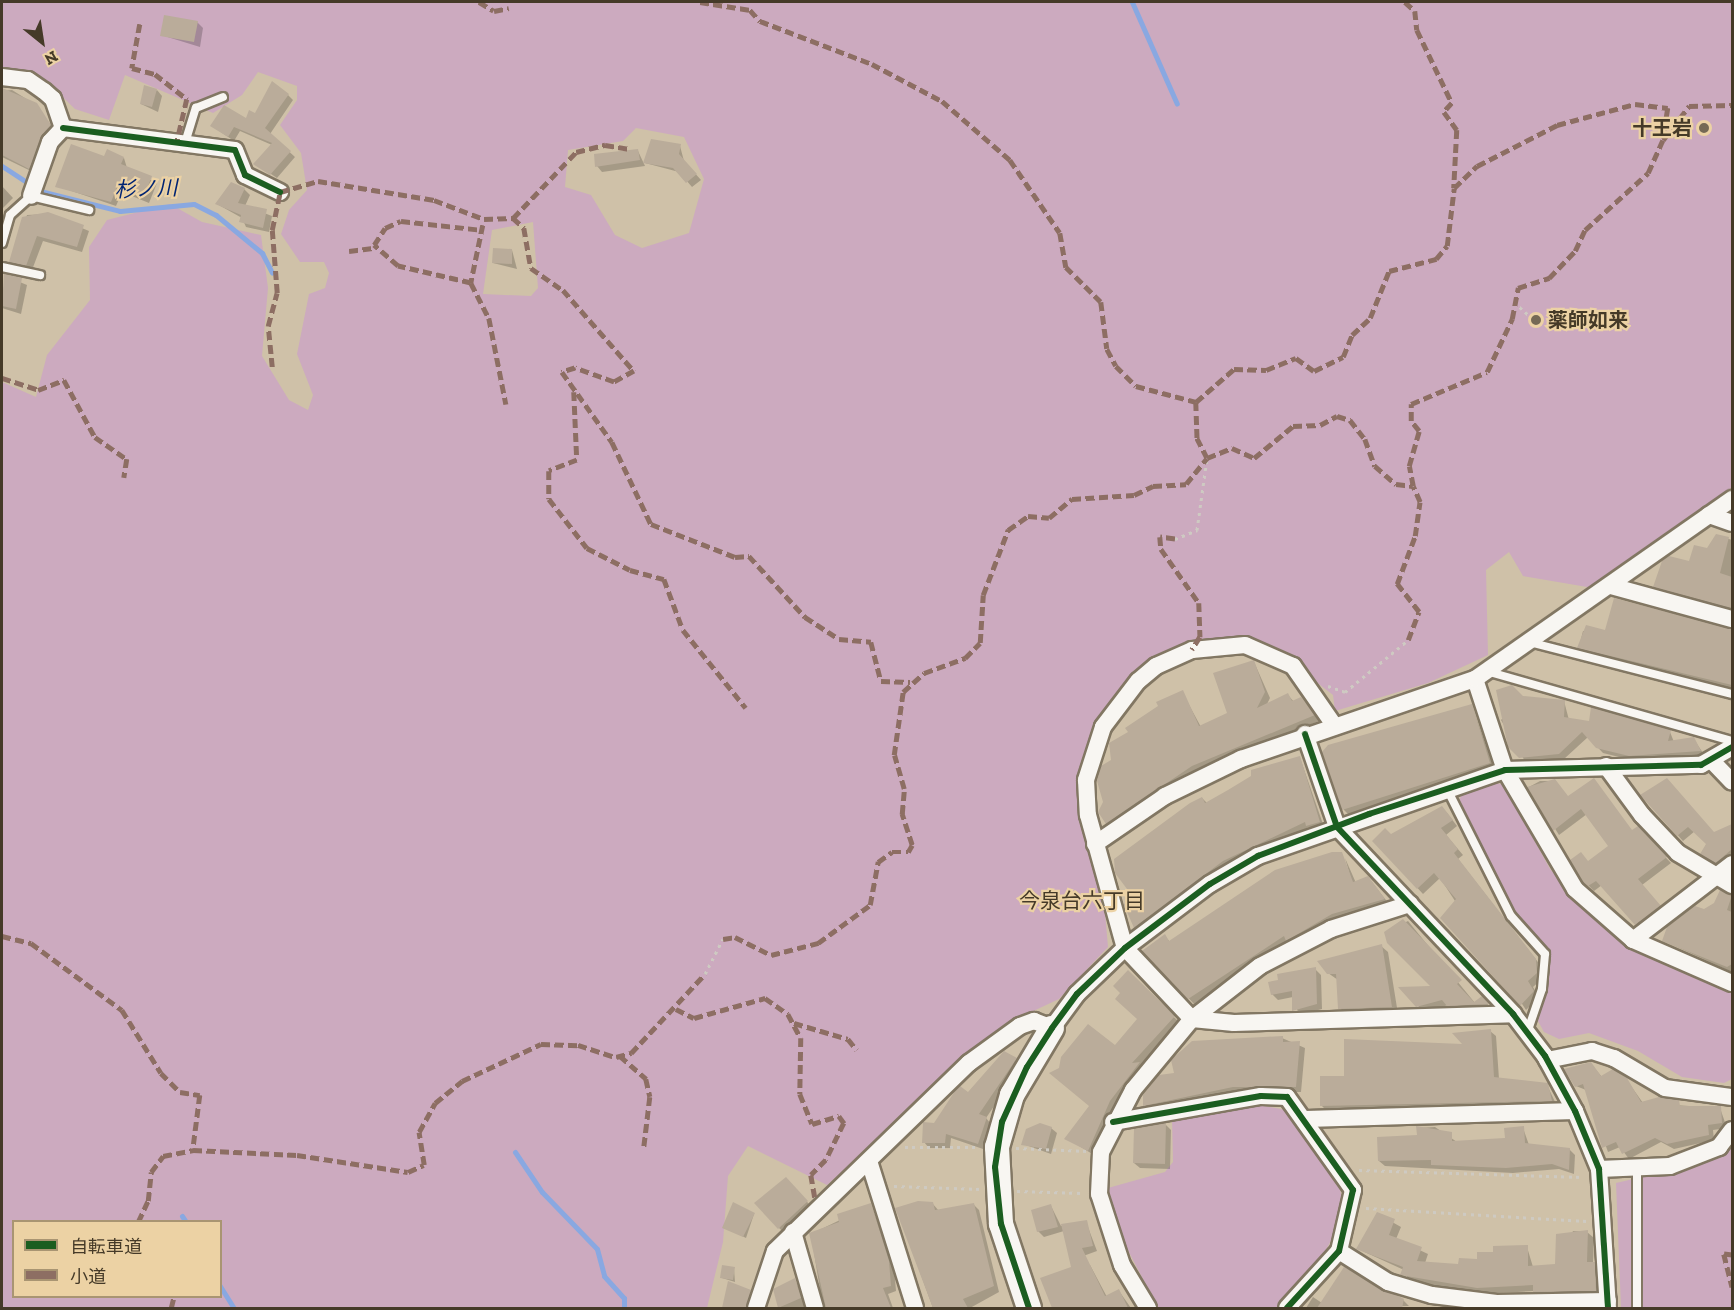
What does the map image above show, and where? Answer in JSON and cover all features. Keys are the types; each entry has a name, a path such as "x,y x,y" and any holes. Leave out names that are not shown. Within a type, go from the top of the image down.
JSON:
{"street":[{"path":"2,77 28,80 44,90 53,99 63,128"},
{"path":"63,128 235,150 245,175 280,192"},
{"path":"31,196 50,142 63,128"},
{"path":"1095,844 1165,796 1305,734 1481,675 1732,499"},
{"path":"1709,515 1732,523"},
{"path":"1611,586 1732,619"},
{"path":"1334,725 1310,684 1293,666 1245,645 1192,650 1156,666 1114,710 1095,743 1086,794 1095,844 1125,948 1192,1019 1234,1023 1513,1014"},
{"path":"1481,675 1504,770 1575,889 1633,940 1732,983"},
{"path":"1305,734 1336,827 1513,1014 1547,1060 1575,1111 1599,1173 1606,1223 1608,1305 1497,1303 1432,1295 1388,1282 1339,1251"},
{"path":"1029,1308 1001,1224 997,1147 1012,1095 1052,1028 1077,994 1125,948 1210,884 1258,856 1504,770 1606,766 1664,768 1711,760 1732,747"},
{"path":"1711,760 1732,782"},
{"path":"1606,766 1658,833 1713,878 1732,885"},
{"path":"1633,940 1732,864"},
{"path":"1148,1308 1122,1264 1099,1194 1101,1152 1113,1122 1133,1090 1192,1019 1286,949 1410,904"},
{"path":"756,1308 775,1251 793,1232 1002,1037 1034,1021 1052,1028"},
{"path":"1547,1060 1592,1051 1665,1088 1732,1097"},
{"path":"1113,1122 1261,1096 1287,1097 1343,1170 1353,1190 1353,1207 1339,1251 1287,1308"},
{"path":"1306,1119 1575,1111"},
{"path":"1599,1173 1670,1166 1719,1147 1732,1130"},
{"path":"869,1161 915,1308"},
{"path":"793,1232 814,1308"}],"lane":[{"path":"185,143 196,108 223,97"},
{"path":"2,243 10,215 31,196 89,210"},
{"path":"2,267 39,275"},
{"path":"1528,642 1732,694"},
{"path":"1481,675 1732,741"},
{"path":"1448,791 1511,916 1545,954 1542,989 1527,1035"},
{"path":"1637,1169 1637,1308"}],"path":[{"path":"1514,302 1535,321"},
{"path":"1175,540 1197,530 1207,458"},
{"path":"1310,684 1345,692 1408,640"},
{"path":"705,974 723,939"},
{"path":"1343,1170 1599,1173"},
{"path":"1353,1207 1606,1223"}],"shaded area":[{"path":"2,2 1732,2 1732,487 1593,588 1523,576 1509,552 1486,570 1488,655 1428,683 1335,711 1333,695 1271,647 1243,640 1188,645 1106,711 1083,812 1104,901 1108,947 1059,999 1012,1021 827,1185 748,1146 728,1176 723,1242 707,1308 2,1308 2,382 36,397 47,355 90,300 89,247 107,220 170,204 202,222 261,235 268,288 262,356 289,400 308,410 313,395 297,354 309,294 325,288 329,273 324,262 300,262 281,234 289,210 307,190 301,153 280,125 297,100 297,86 258,72 242,95 213,113 125,75 109,120 75,109 41,76 2,71","holes":["636,128 684,137 704,179 689,233 642,248 615,235 591,195 565,187 568,150 623,141","533,222 538,288 531,296 483,294 492,230"]},
{"path":"1496,783 1504,785 1550,869 1600,923 1653,959 1732,992 1732,1079 1724,1083 1682,1077 1638,1051 1589,1033 1559,1039 1544,1032 1538,1021 1551,954 1514,912 1459,801 1462,794"},
{"path":"1259,1105 1286,1110 1335,1173 1344,1204 1337,1230 1314,1271 1277,1308 1158,1308 1120,1235 1108,1188 1165,1172 1173,1162 1172,1119"},
{"path":"1732,1135 1732,1308 1621,1308 1616,1183 1706,1162"}],"building":[{"path":"164,15 198,21 194,42 160,36"},
{"path":"272,81 289,94 265,128 291,151 270,175 253,164 272,143 234,127 228,137 210,126 224,105 246,118 249,110 255,113"},
{"path":"144,85 157,89 152,107 140,104"},
{"path":"2,88 37,103 51,125 29,169 2,155"},
{"path":"651,139 681,144 679,154 697,174 686,183 673,168 643,163"},
{"path":"71,144 104,156 107,149 124,157 121,164 152,176 143,198 117,187 111,202 55,187"},
{"path":"638,149 640,160 595,167 594,154"},
{"path":"231,182 245,188 238,203 267,209 263,228 239,222 241,215 215,204"},
{"path":"48,212 84,225 77,247 37,236 26,266 9,262 22,217"},
{"path":"493,248 512,249 512,264 492,263"},
{"path":"4,274 22,278 16,309 2,306"},
{"path":"1716,534 1729,537 1720,573 1732,577 1732,608 1653,587 1662,561 1669,556 1689,561 1694,545 1707,548"},
{"path":"1614,598 1732,629 1732,685 1577,648 1586,625 1605,630"},
{"path":"1254,660 1265,692 1257,708 1288,693 1292,701 1301,697 1315,715 1192,766 1106,824 1098,812 1103,802 1097,781 1101,766 1111,760 1109,743 1128,732 1125,728 1158,706 1156,702 1183,690 1199,726 1227,713 1213,673"},
{"path":"1512,685 1523,696 1565,700 1564,717 1589,721 1591,707 1671,730 1668,741 1694,737 1701,751 1629,756 1596,748 1582,732 1559,754 1519,758 1508,747 1496,690"},
{"path":"1472,704 1490,763 1342,810 1322,752 1328,745"},
{"path":"1300,756 1320,822 1306,826 1305,822 1223,861 1134,928 1124,905 1130,893 1115,873 1114,859 1190,803 1202,797 1205,803 1251,776 1251,770"},
{"path":"1594,778 1632,830 1638,826 1667,857 1638,879 1661,906 1635,925 1596,881 1588,886 1583,882 1570,860 1581,852 1588,861 1608,846 1581,809 1553,831 1527,787 1555,779 1568,796"},
{"path":"1667,778 1714,832 1732,824 1732,849 1716,863 1700,854 1706,844 1688,827 1677,836 1640,795"},
{"path":"1442,806 1453,820 1441,828 1458,849 1454,853 1536,959 1537,973 1528,981 1534,991 1520,1006 1440,918 1456,899 1434,873 1417,889 1372,841 1385,828 1391,834"},
{"path":"1332,852 1342,852 1353,882 1368,876 1385,899 1332,914 1286,941 1284,936 1188,999 1142,951 1165,934 1169,941 1275,870"},
{"path":"1720,890 1732,895 1727,910 1732,912 1732,964 1727,967 1662,941 1667,927 1695,906 1704,909 1714,903"},
{"path":"1403,919 1462,980 1457,984 1474,1002 1482,996 1489,1004 1447,1006 1442,1000 1416,1007 1398,987 1430,986 1387,943 1384,932"},
{"path":"1382,944 1392,1007 1338,1009 1336,974 1327,974 1317,961"},
{"path":"1316,967 1317,1004 1292,1011 1292,991 1271,995 1268,982 1278,980 1277,974"},
{"path":"1128,970 1175,1016 1132,1063 1140,1062 1110,1101 1088,1151 1064,1139 1089,1106 1049,1073 1059,1068 1061,1057 1088,1024 1115,1045 1137,1019 1115,999 1120,993 1113,986"},
{"path":"1491,1029 1494,1077 1548,1083 1552,1101 1320,1106 1320,1076 1344,1076 1344,1039 1462,1044 1452,1033"},
{"path":"1283,1036 1283,1042 1300,1041 1296,1087 1233,1087 1143,1106 1143,1095 1159,1075 1174,1073 1171,1060 1192,1041"},
{"path":"1004,1051 1017,1058 979,1114 987,1117 978,1144 946,1134 945,1143 922,1143 923,1122 934,1123 955,1091 960,1086 968,1092"},
{"path":"1591,1062 1601,1076 1613,1069 1627,1078 1641,1102 1659,1097 1679,1100 1680,1106 1721,1106 1722,1123 1708,1125 1709,1135 1667,1144 1655,1138 1622,1154 1616,1142 1602,1148 1583,1084 1575,1087 1564,1069"},
{"path":"1040,1123 1052,1127 1046,1149 1021,1145 1026,1129"},
{"path":"1166,1123 1165,1164 1133,1163 1134,1129"},
{"path":"1416,1126 1452,1132 1452,1141 1505,1138 1504,1128 1524,1126 1525,1143 1570,1148 1569,1170 1552,1164 1506,1168 1431,1165 1431,1160 1378,1161 1377,1137 1417,1135"},
{"path":"786,1177 808,1201 778,1229 754,1203"},
{"path":"918,1201 933,1202 935,1210 974,1203 994,1286 963,1299 968,1308 933,1308 895,1208"},
{"path":"733,1202 755,1213 743,1237 722,1228"},
{"path":"871,1203 889,1261 891,1286 883,1288 891,1308 826,1308 809,1233 839,1222 837,1214"},
{"path":"1051,1204 1058,1227 1037,1232 1031,1210"},
{"path":"1377,1212 1395,1219 1389,1235 1422,1247 1417,1261 1458,1264 1459,1258 1477,1259 1477,1252 1493,1252 1493,1246 1528,1245 1528,1266 1555,1264 1556,1234 1588,1230 1587,1262 1595,1262 1596,1291 1533,1292 1533,1285 1477,1288 1400,1275 1403,1267 1356,1249"},
{"path":"1087,1220 1093,1246 1082,1248 1105,1296 1119,1289 1128,1308 1052,1308 1040,1278 1071,1267 1061,1224"},
{"path":"722,1265 735,1267 733,1280 720,1278"},
{"path":"1344,1267 1404,1299 1402,1308 1317,1308"},
{"path":"795,1278 801,1298 778,1308 773,1289"},
{"path":"728,1281 751,1290 746,1308 722,1308"}],"waterway":[{"path":"1132,2 1177,104"},
{"name":"杉ノ川","path":"2,166 40,191 120,211 194,204 216,215 262,253 272,273"},
{"path":"515,1152 542,1192 597,1249 604,1276 624,1298 624,1308"},
{"path":"182,1216 185,1220"},
{"path":"222,1289 234,1308"}],"marked path":[{"path":"479,2 494,11 509,8"},
{"path":"700,2 750,10 760,21 872,64 942,101 1010,160 1060,233 1066,267 1101,302 1107,349 1116,366 1136,386 1196,402 1197,438 1207,458"},
{"path":"1405,2 1415,11 1417,30 1452,103 1444,112 1457,130 1454,188"},
{"path":"140,24 132,68 155,74 187,99 177,142"},
{"path":"1196,402 1234,369 1266,370 1296,358 1314,371 1343,357 1352,335 1370,318 1389,271 1436,259 1447,246 1454,188 1477,166 1557,125 1635,104 1668,108 1663,138"},
{"path":"723,939 735,937 771,955 818,943 870,905 878,862 892,852 908,852 912,845 902,814 904,789 894,755 903,692 924,673 965,658 980,643 983,595 1008,530 1028,516 1049,518 1072,499 1134,495 1153,486 1186,484 1207,458 1232,448 1254,458 1293,426 1320,425 1337,416 1350,420 1365,439 1375,466 1396,484 1413,486 1409,466 1419,431 1411,421 1411,404 1487,372 1512,319 1518,288 1549,278 1575,251 1585,230 1648,173 1663,140 1689,106 1732,105"},
{"path":"272,367 268,326 277,293 272,230 280,192 318,181 434,200 484,219 513,218 576,152 605,145 630,149"},
{"path":"513,218 524,228 531,268 563,290 634,371 614,382 575,368 562,372 612,442 651,524 735,557 749,556 805,617 839,639 871,642 881,681 910,682"},
{"path":"471,283 398,266 374,245 385,228 401,221 482,230"},
{"path":"483,225 471,283 489,318 506,404"},
{"path":"349,251 375,248"},
{"path":"2,378 38,390 64,380 95,437 127,459 124,478"},
{"path":"574,392 577,460 549,471 549,499 587,548 630,570 664,579 683,630 746,708"},
{"path":"1408,640 1419,612 1397,584 1415,536 1420,502 1413,486"},
{"path":"1175,539 1160,537 1161,549 1199,603 1200,637 1192,650"},
{"path":"2,936 31,943 122,1010 161,1073 180,1092 200,1095 193,1150"},
{"path":"139,1220 148,1201 151,1172 163,1156 193,1150 297,1155 408,1172 424,1165 419,1132 435,1103 462,1081 541,1044 578,1045 616,1057 631,1053 705,974"},
{"path":"676,1009 694,1018 765,998 788,1014 801,1038 800,1094 812,1124 839,1116 844,1123 826,1160 811,1175 815,1198"},
{"path":"794,1023 848,1039 857,1050"},
{"path":"620,1056 646,1079 650,1097 644,1147"},
{"path":"1732,1255 1724,1254 1732,1287"},
{"path":"171,1308 174,1298"}],"cycle path":[{"path":"63,128 235,150 245,175 280,192"},
{"path":"1305,734 1337,827 1513,1014 1545,1056 1575,1111 1599,1169 1608,1308"},
{"path":"1029,1308 1001,1224 995,1167 1002,1122 1027,1067 1052,1028 1077,994 1125,948 1210,884 1258,856 1369,814 1505,770 1701,765 1732,747"},
{"path":"1113,1122 1261,1096 1287,1097 1353,1190 1339,1251 1287,1308"}],"place":[{"name":"十王岩","path":"1704,128"},
{"name":"薬師如来","path":"1536,320"}],"district":[{"name":"今泉台六丁目","path":"1082,901"}]}
